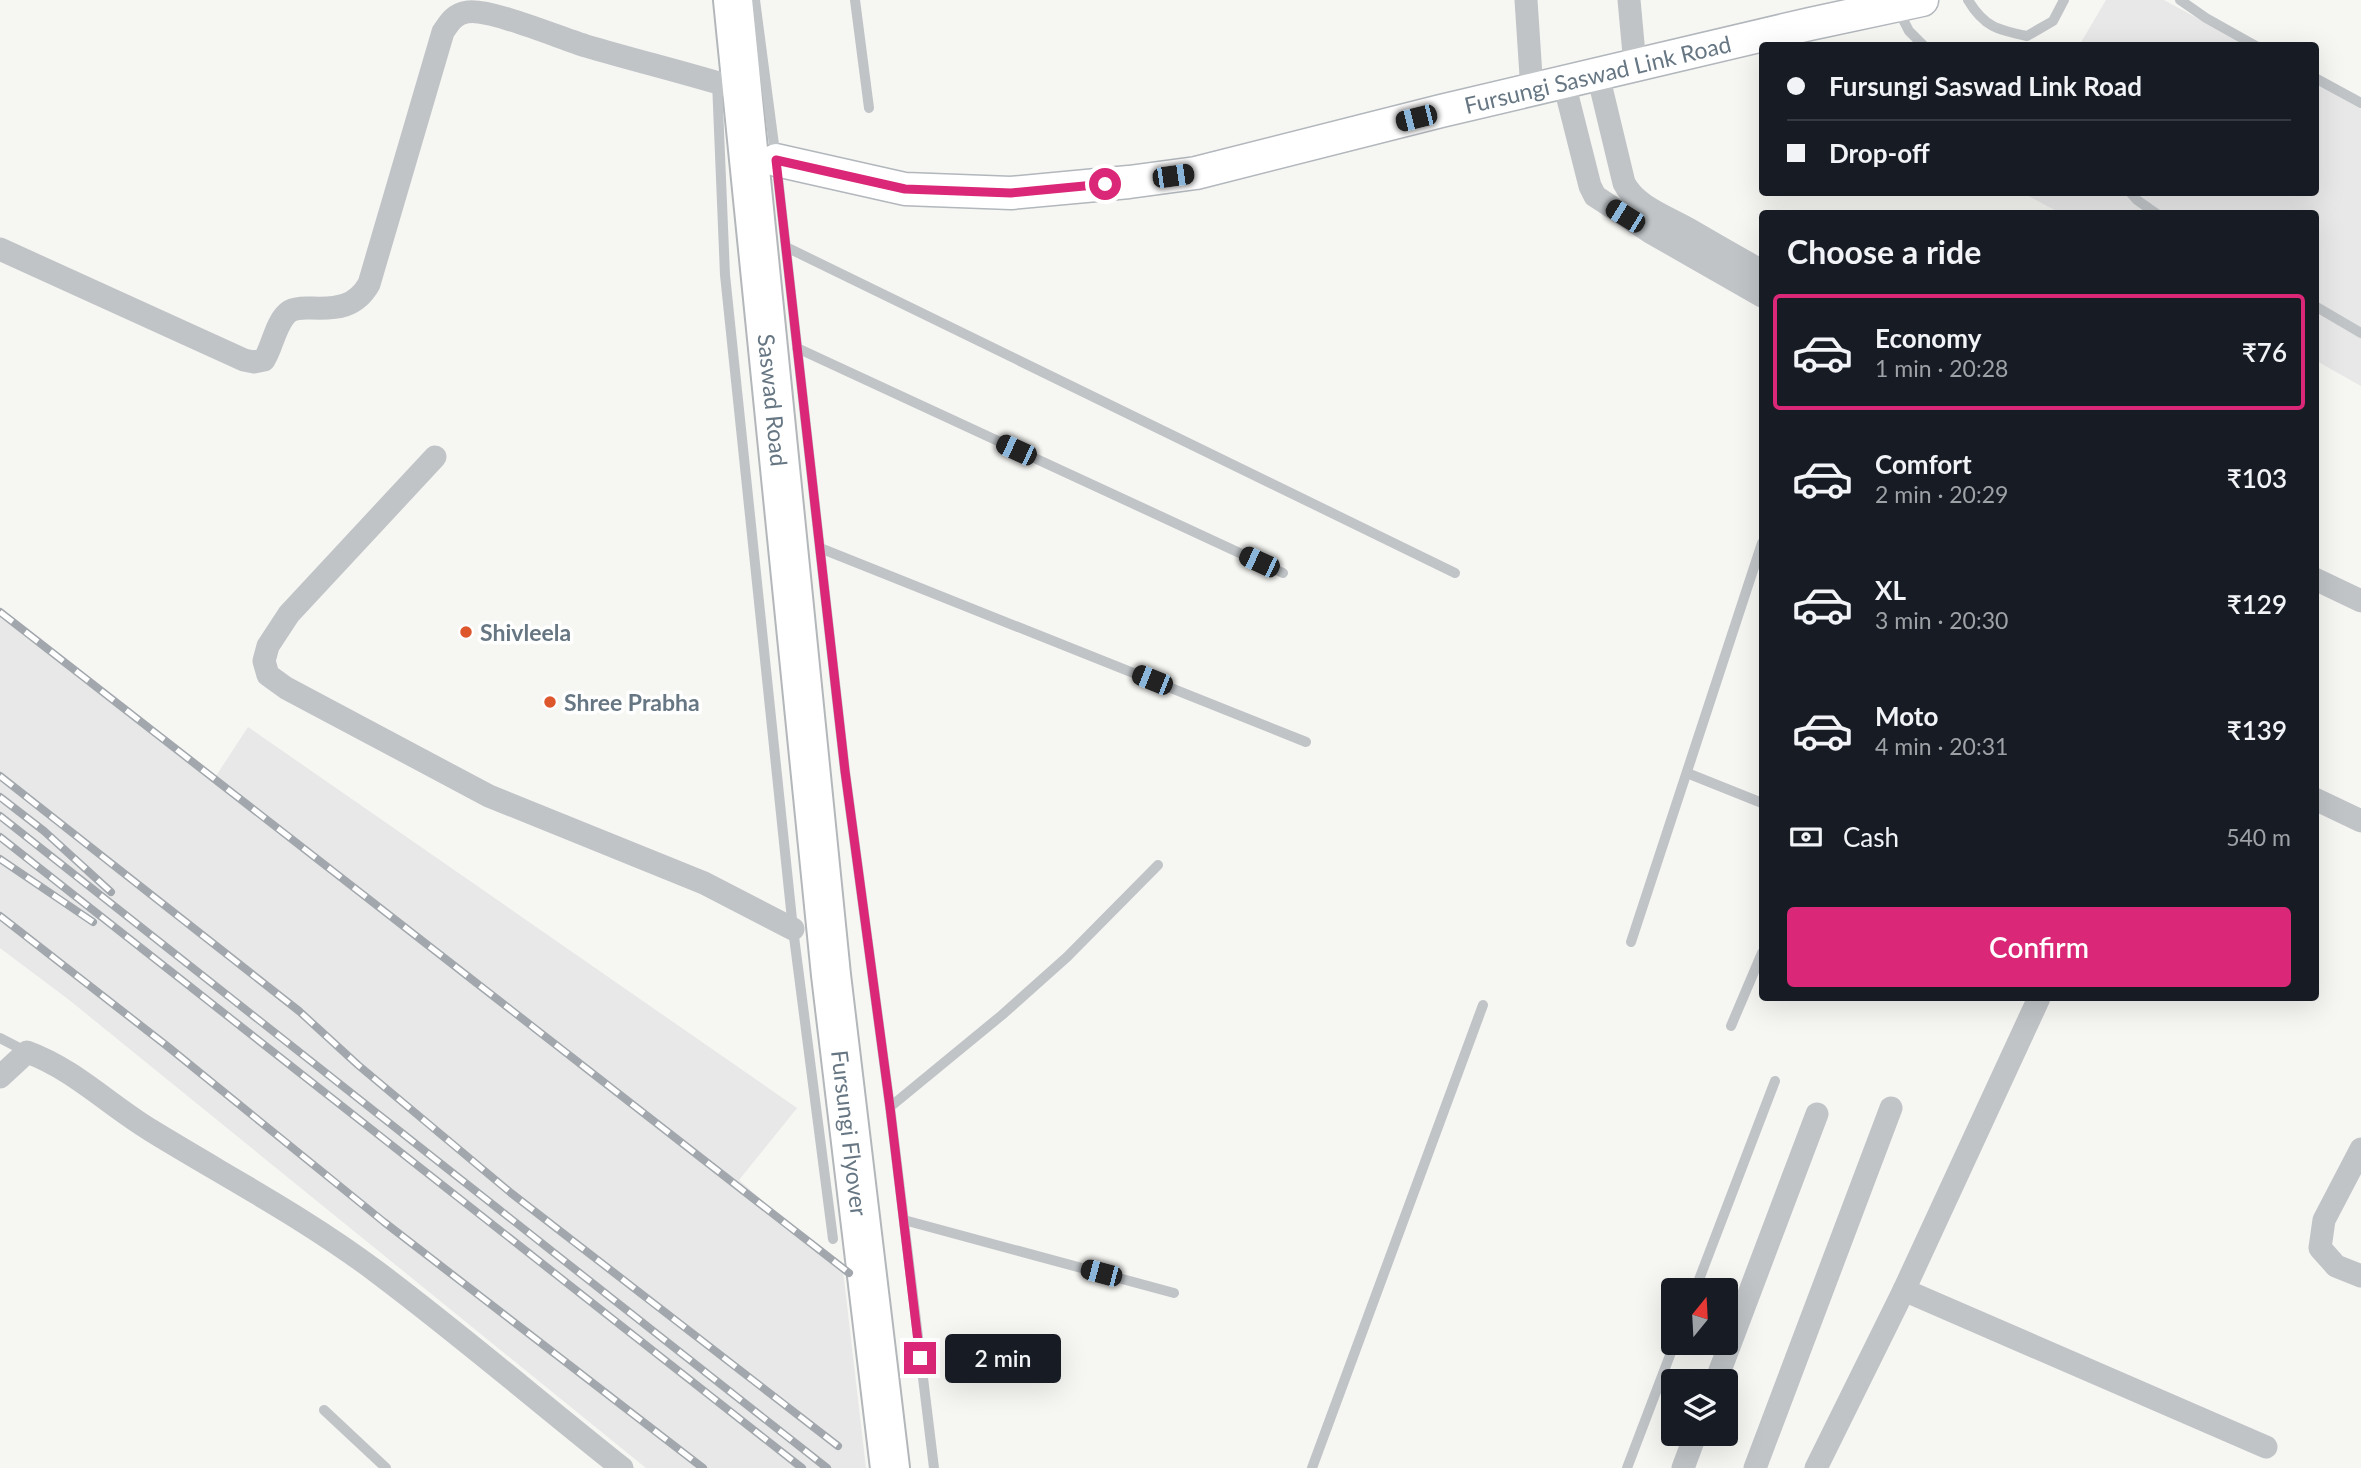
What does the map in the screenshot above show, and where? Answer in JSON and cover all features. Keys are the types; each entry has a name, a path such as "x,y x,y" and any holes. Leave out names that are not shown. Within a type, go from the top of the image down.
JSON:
{"highway":[{"name":"Saswad Road","path":"733,0 729,86 813,800"},
{"name":"Fursungi Flyover","path":"813,800 831,975 890,1468"}],"street":[{"path":"1526,0 1532,91"},
{"path":"1629,0 1635,65"},
{"name":"Fursungi Saswad Link Road","path":"776,160 905,189 1011,193 1116,184 1195,173 1810,23 1909,3"},
{"path":"0,249 244,360 254,362 264,359 282,318 291,311 348,305 363,295 369,284 443,32 453,17 466,12 485,13 586,46 729,86"},
{"path":"1598,75 1628,191 1658,213 1759,269"},
{"path":"1564,83 1590,186 1595,196 1650,232 1759,294"},
{"path":"435,457 289,614 268,646 264,661 268,675 286,688 489,796 704,883 793,929"},
{"path":"2319,581 2361,601"},
{"path":"2319,801 2361,821"},
{"path":"1823,1466 2038,1001"},
{"path":"0,1077 27,1052 44,1058 65,1071 148,1129 303,1223 376,1271 622,1468"},
{"path":"1755,1468 1892,1108"},
{"path":"1721,1369 1817,1114"},
{"path":"2361,1149 2324,1220 2320,1248 2336,1266 2361,1276"},
{"path":"1903,1290 2266,1447"},
{"path":"1683,1468 1691,1446"}],"lane":[{"path":"755,0 776,160 845,771 934,1468"},
{"path":"855,0 869,108"},
{"path":"1968,0 1976,13 1994,29 2027,36 2053,22 2064,0"},
{"path":"2180,0 2249,42"},
{"path":"1909,3 1909,31 1920,42"},
{"path":"2319,80 2361,103"},
{"path":"729,86 725,275 793,929 833,1239"},
{"path":"2134,196 2151,210"},
{"path":"786,247 1455,573"},
{"path":"2319,308 2361,333"},
{"path":"797,348 1283,573"},
{"path":"820,548 1306,742"},
{"path":"1631,942 1759,552"},
{"path":"1687,773 1759,802"},
{"path":"890,1107 1002,1016 1067,957 1158,865"},
{"path":"1731,1026 1759,960"},
{"path":"1312,1468 1483,1005"},
{"path":"0,1038 27,1052"},
{"path":"1700,1278 1775,1081"},
{"path":"904,1220 1174,1293"},
{"path":"1626,1468 1670,1355"},
{"path":"324,1410 386,1468"}],"shaded area":[{"path":"2106,0 2164,0 2241,42 2081,42"},
{"path":"2319,86 2361,109 2361,386 2319,362 2319,210 2054,210 2029,196 2319,196"},
{"path":"0,608 214,779 248,727 797,1108 739,1180 843,1271 866,1468 646,1468 68,999 0,948"}],"railway":[{"path":"0,612 849,1273"},
{"path":"0,776 299,1011 358,1065 511,1193 838,1446"},
{"path":"0,797 44,831 111,892"},
{"path":"0,816 827,1468"},
{"path":"0,837 802,1468"},
{"path":"0,859 93,922"},
{"path":"0,916 167,1046 384,1222 703,1468"}],"place":[{"name":"Shivleela","path":"466,632"},
{"name":"Shree Prabha","path":"550,702"}],"route":[{"path":"920,1358 845,771 776,160 905,189 1011,193 1105,184"}]}
